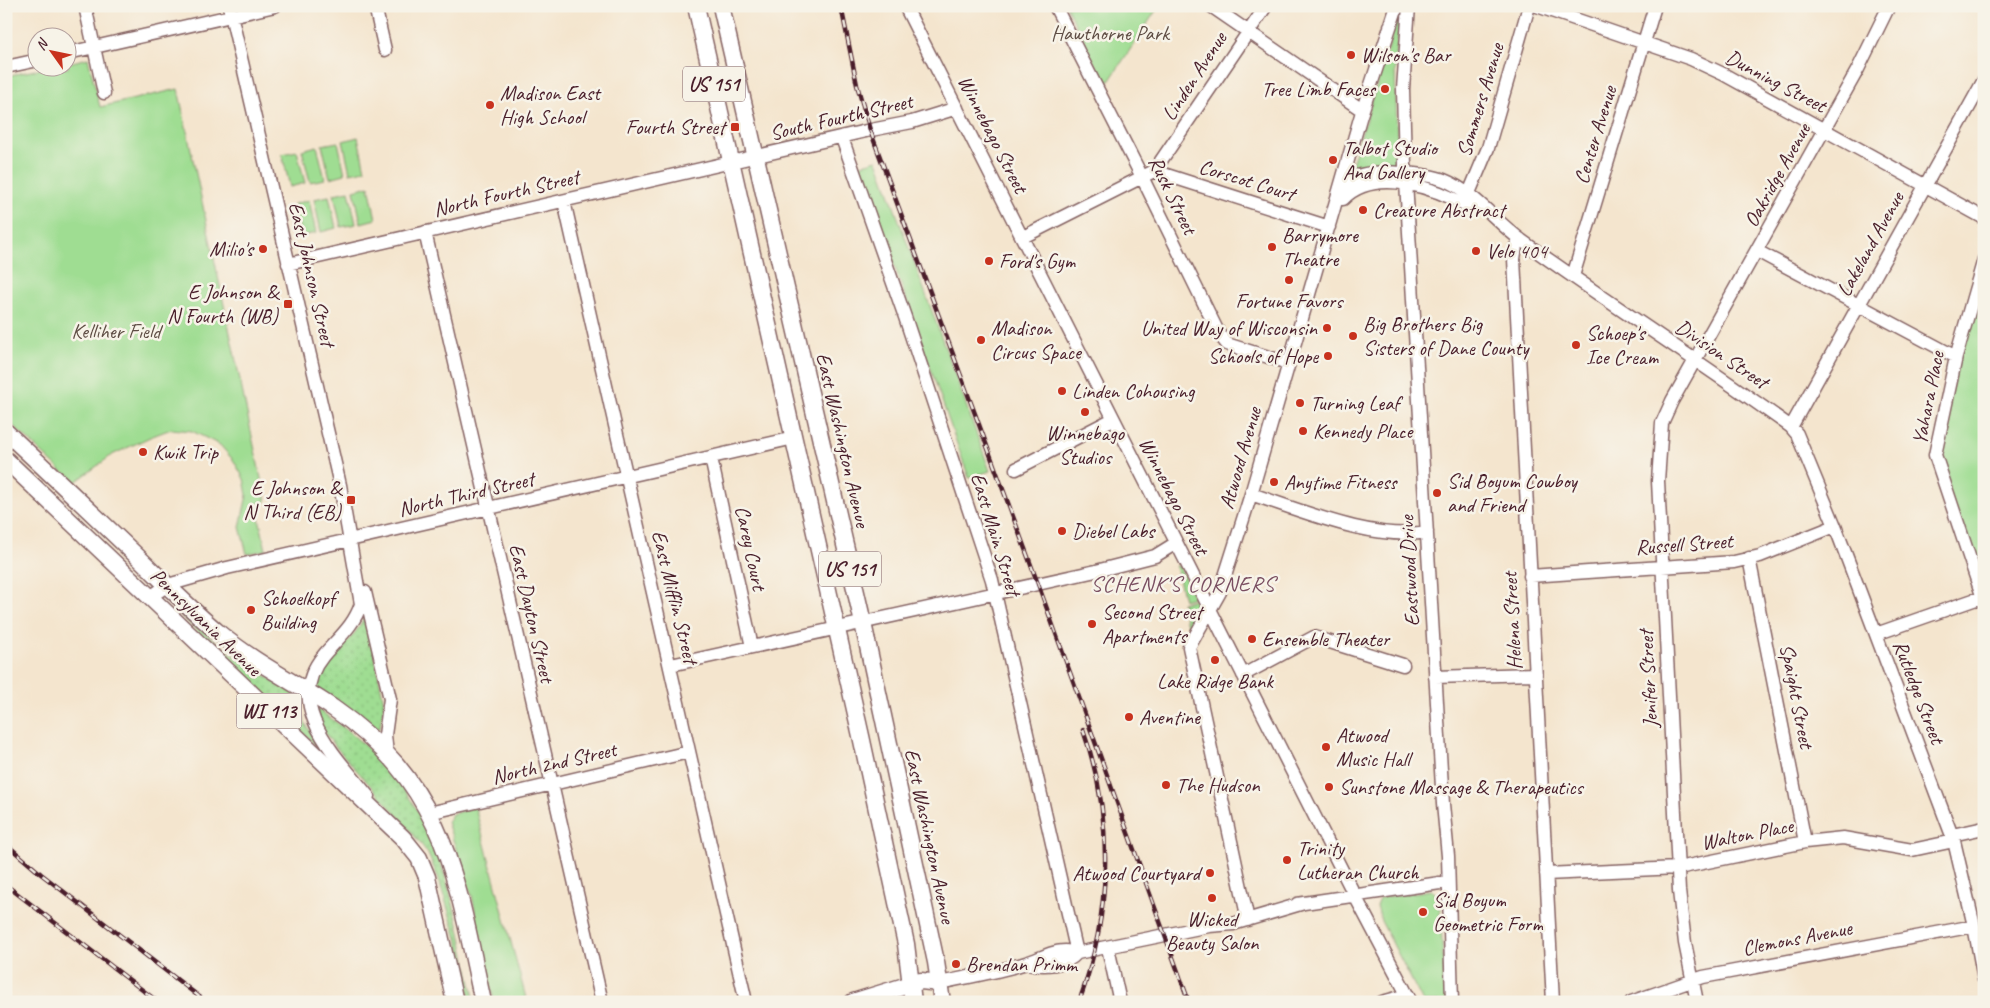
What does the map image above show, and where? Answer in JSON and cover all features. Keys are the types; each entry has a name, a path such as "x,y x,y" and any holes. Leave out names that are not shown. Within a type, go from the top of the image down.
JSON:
{"main road":[{"name":"US 151","path":"696,6 898,908 910,996"},
{"name":"East Washington Avenue","path":"721,6 758,157 862,623 942,1002"},
{"name":"Pennsylvania Avenue","path":"6,432 220,634 360,729 387,754"},
{"name":"Pennsylvania Avenue","path":"6,460 389,824 419,858 427,877 455,1002"},
{"name":"WI 113","path":"387,754 429,812 443,841 455,876 483,1002"},
{"path":"853,1002 910,996 926,981 939,983"}],"street":[{"path":"85,6 104,93"},
{"path":"78,51 231,11 275,6"},
{"path":"375,6 385,50"},
{"name":"Winnebago Street","path":"905,6 1354,894 1410,999"},
{"name":"Rusk Street","path":"1055,6 1148,174 1223,340 1233,346 1288,364"},
{"path":"1212,6 1362,110"},
{"name":"Linden Avenue","path":"1023,237 1148,174 1266,6"},
{"name":"Atwood Avenue","path":"1247,916 1189,655 1192,640 1220,592 1251,494 1362,110 1397,6"},
{"name":"Eastwood Drive","path":"1409,6 1404,89 1406,179 1435,677 1448,856 1449,958 1452,1002"},
{"name":"Sommers Avenue","path":"1467,200 1488,148 1529,6"},
{"name":"Dunning Street","path":"1537,6 1691,59 1715,70 1984,218"},
{"name":"Center Avenue","path":"1573,276 1655,6"},
{"name":"Oakridge Avenue","path":"1696,361 1858,69 1889,6"},
{"name":"East Johnson Street","path":"231,11 352,546 375,630 390,699 385,735 387,754"},
{"path":"6,67 28,62"},
{"name":"Lakeland Avenue","path":"1791,427 1984,80"},
{"name":"South Fourth Street","path":"732,162 912,122 957,108"},
{"name":"East Main Street","path":"842,138 946,437 995,593 1077,953"},
{"name":"North Fourth Street","path":"288,264 732,162"},
{"name":"Corscot Court","path":"1148,174 1329,227"},
{"name":"Division Street","path":"1336,203 1360,186 1406,179 1467,200 1520,239 1791,427"},
{"name":"East Mifflin Street","path":"564,201 746,1002"},
{"name":"East Dayton Street","path":"425,232 602,1002"},
{"name":"Helena Street","path":"1520,239 1516,246 1514,260 1553,1002"},
{"path":"1757,251 1956,357"},
{"name":"Yahara Place","path":"1983,599 1935,454 1956,357 1984,259"},
{"name":"Jenifer Street","path":"1696,361 1662,423 1658,481 1681,915 1697,1002"},
{"path":"1016,469 1113,419"},
{"name":"Rutledge Street","path":"1791,427 1797,434 1835,526 1953,838 1974,926 1984,979"},
{"name":"North Third Street","path":"150,597 168,586 227,568 352,546 488,509 794,438"},
{"name":"Carey Court","path":"711,458 752,647"},
{"path":"1251,494 1378,532 1401,534 1427,532"},
{"name":"Russell Street","path":"1530,576 1663,565 1734,562 1812,537 1835,526"},
{"path":"671,666 1149,558 1176,543"},
{"name":"East Johnson Street","path":"352,546 361,604 357,617 321,658 312,676 309,694 310,710 320,735 389,824"},
{"name":"Spaight Street","path":"1749,558 1805,842"},
{"path":"1876,634 1983,599"},
{"path":"1243,675 1314,637 1403,665"},
{"path":"1435,677 1536,674"},
{"name":"North 2nd Street","path":"429,812 689,752"},
{"name":"Eastwood Drive","path":"1443,804 1439,828 1440,883 1444,942 1449,958"},
{"name":"Walton Place","path":"1546,874 1678,868 1805,842 1843,838 1912,850 1984,828"},
{"path":"939,983 1027,963 1047,966 1069,959 1077,953 1208,926 1304,903 1354,894 1440,883"},
{"name":"Clemons Avenue","path":"1631,1002 1693,979 1974,926"},
{"path":"1108,948 1120,1002"},
{"path":"1382,1002 1410,999"}],"green space":[{"name":"Hawthorne Park","path":"1066,6 1159,6 1106,86"},
{"path":"1400,11 1395,70 1398,165 1350,170"},
{"name":"Kelliher Field","path":"88,58 100,107 178,89 266,502 256,504 266,550 247,554 240,527 247,495 244,479 234,461 220,445 192,431 171,429 112,455 74,483 6,419 6,76 28,72 28,78 78,78 78,60"},
{"path":"358,137 365,170 350,173 343,141"},
{"path":"338,142 345,174 330,178 322,145"},
{"path":"317,146 325,179 310,182 302,150"},
{"path":"297,151 305,183 290,187 282,154"},
{"path":"877,160 990,471 969,478 859,165"},
{"path":"369,186 376,219 361,223 354,190"},
{"path":"349,191 356,224 341,227 334,194"},
{"path":"329,196 336,228 321,232 314,199"},
{"path":"309,200 316,233 301,236 294,204"},
{"path":"1984,259 1984,601 1935,455"},
{"path":"1176,566 1179,566 1194,597 1184,600"},
{"path":"1195,599 1197,614 1190,627 1187,625 1182,603"},
{"path":"174,602 207,634 233,655 300,698 305,723 317,743 315,745 174,609 172,604"},
{"path":"366,611 384,703 378,729 318,689 327,665 356,631"},
{"path":"317,709 357,738 388,769 412,802 430,836 444,873 475,1002 471,1002 457,938 438,877 427,852 404,823 333,744 320,725"},
{"path":"475,807 527,1002 494,1002 472,896 447,822 452,814"},
{"path":"1431,890 1439,896 1446,1002 1423,1002 1381,921 1377,906 1380,899 1385,897"}],"railway":[{"path":"841,6 857,85 870,130 1038,584 1189,1002"},
{"path":"1079,1002 1090,969 1098,935 1105,867 1104,832 1100,798 1083,730"},
{"path":"6,844 41,874 206,1002"},
{"path":"6,885 158,1002"}],"place":[{"name":"Wilson's Bar","path":"1351,55"},
{"name":"Tree Limb Faces","path":"1385,89"},
{"name":"Madison East High School","path":"490,105"},
{"name":"Fourth Street","path":"735,127"},
{"name":"Talbot Studio And Gallery","path":"1333,160"},
{"name":"Creature Abstract","path":"1363,210"},
{"name":"Barrymore Theatre","path":"1272,247"},
{"name":"Milio's","path":"263,249"},
{"name":"Velo 404","path":"1476,251"},
{"name":"Ford's Gym","path":"989,261"},
{"name":"Fortune Favors","path":"1289,280"},
{"name":"E Johnson & N Fourth (WB)","path":"288,304"},
{"name":"United Way of Wisconsin","path":"1327,328"},
{"name":"Big Brothers Big Sisters of Dane County","path":"1353,336"},
{"name":"Madison Circus Space","path":"981,340"},
{"name":"Schoep's Ice Cream","path":"1576,345"},
{"name":"Schools of Hope","path":"1328,356"},
{"name":"Linden Cohousing","path":"1062,391"},
{"name":"Turning Leaf","path":"1300,403"},
{"name":"Winnebago Studios","path":"1085,412"},
{"name":"Kennedy Place","path":"1303,431"},
{"name":"Kwik Trip","path":"143,452"},
{"name":"Anytime Fitness","path":"1274,482"},
{"name":"Sid Boyum Cowboy and Friend","path":"1437,493"},
{"name":"E Johnson & N Third (EB)","path":"351,500"},
{"name":"Diebel Labs","path":"1062,531"},
{"name":"Schoelkopf Building","path":"251,610"},
{"name":"Second Street Apartments","path":"1092,624"},
{"name":"Ensemble Theater","path":"1252,639"},
{"name":"Lake Ridge Bank","path":"1215,660"},
{"name":"Aventine","path":"1129,717"},
{"name":"Atwood Music Hall","path":"1326,747"},
{"name":"The Hudson","path":"1166,785"},
{"name":"Sunstone Massage & Therapeutics","path":"1329,787"},
{"name":"Trinity Lutheran Church","path":"1287,860"},
{"name":"Atwood Courtyard","path":"1210,873"},
{"name":"Wicked Beauty Salon","path":"1212,898"},
{"name":"Sid Boyum Geometric Form","path":"1423,912"},
{"name":"Brendan Primm","path":"956,964"}],"district":[{"name":"SCHENK'S CORNERS","path":"1183,583"}]}
